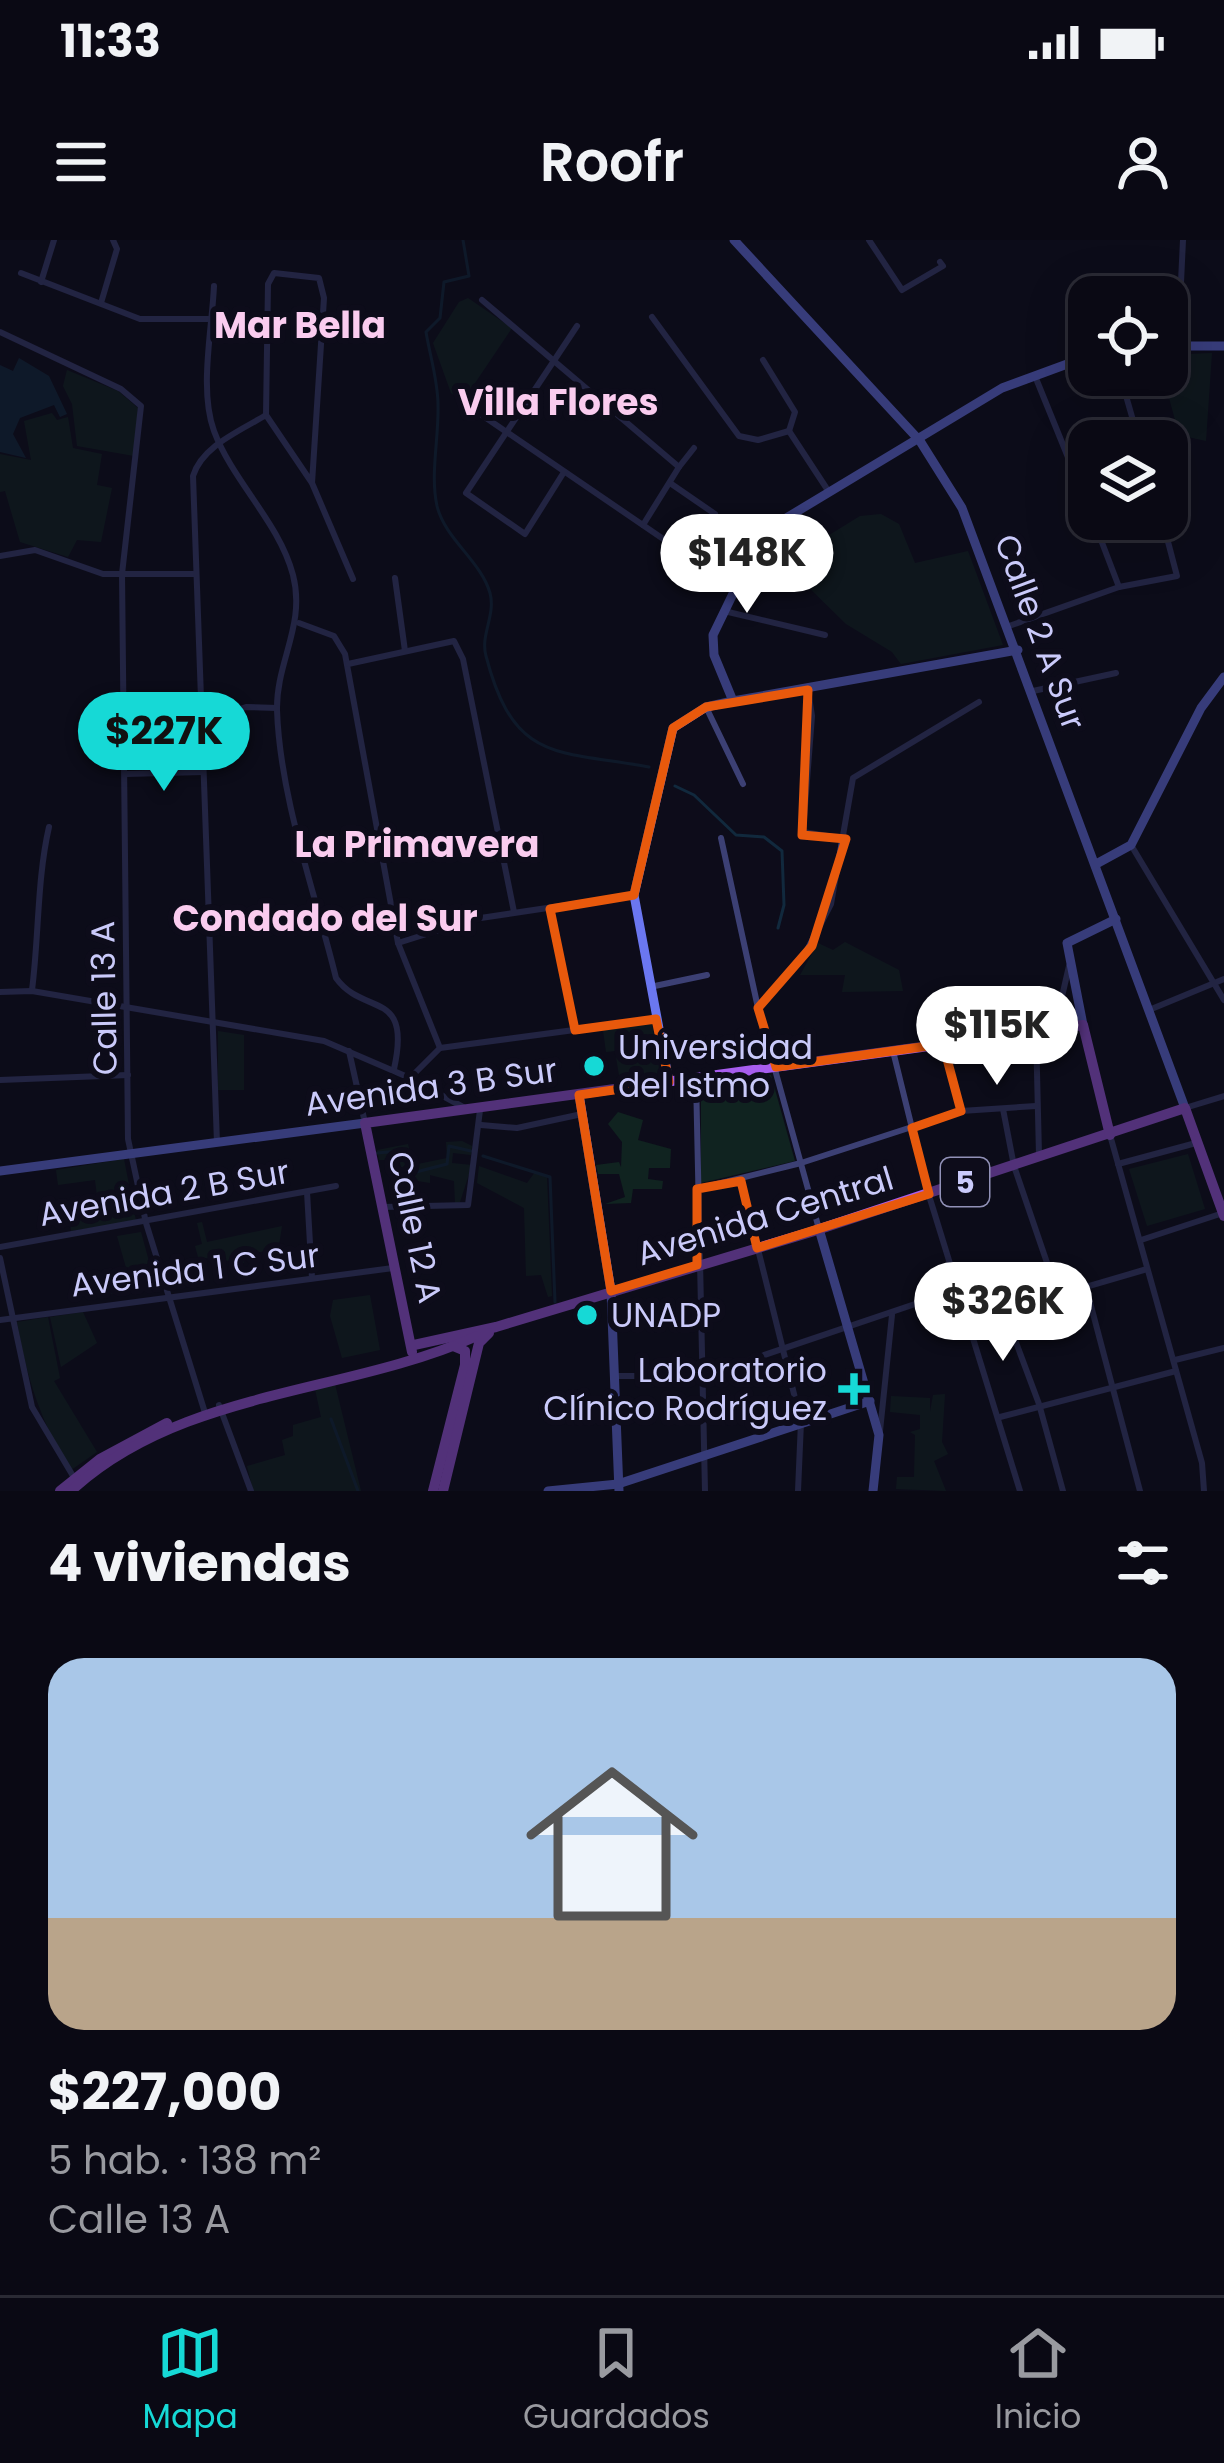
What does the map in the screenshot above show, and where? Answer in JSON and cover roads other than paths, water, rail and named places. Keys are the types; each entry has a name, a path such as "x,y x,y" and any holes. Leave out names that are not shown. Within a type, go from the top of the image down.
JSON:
{"main road":[{"name":"Avenida 3 B Sur","path":"366,1130 380,1121 1082,1024"},
{"path":"1082,1024 1107,1134"},
{"path":"1184,1108 1223,1215"},
{"name":"Avenida Central","path":"496,1327 929,1194 1184,1108"},
{"name":"Calle 12 A","path":"366,1130 413,1348"},
{"path":"413,1348 496,1327"},
{"path":"433,1491 481,1339 496,1327"},
{"name":"5","path":"220,1408 444,1348 496,1327"},
{"path":"470,1339 477,1354"},
{"name":"5","path":"60,1491 205,1413 413,1348 470,1339"},
{"path":"442,1491 466,1355 459,1347 444,1348"}],"street":[{"path":"41,282 54,240"},
{"path":"101,303 117,249 113,240"},
{"path":"869,240 902,290 943,266 940,262"},
{"path":"1180,276 1183,240"},
{"name":"Calle 2 A Sur","path":"738,241 920,441 973,530 1184,1108"},
{"path":"22,273 140,319 213,319"},
{"path":"311,482 324,298 319,278 274,273 268,284 266,416 311,482 353,579"},
{"path":"214,286 209,412 220,443 292,574 298,623 277,708 292,798 336,978 389,1013 398,1036 394,1069"},
{"path":"482,300 556,357 679,467"},
{"path":"652,316 739,436 758,440 789,431"},
{"path":"564,472 525,534 466,493 577,326"},
{"name":"Calle 13 A","path":"0,332 121,389 141,406 122,574 129,1154 205,1413"},
{"path":"1188,345 1224,346"},
{"path":"763,361 795,412 789,431"},
{"path":"733,701 712,644 763,532 827,489 1034,373 1068,362"},
{"path":"1034,373 1068,457"},
{"path":"470,407 735,588"},
{"path":"218,1143 193,476 197,463 220,443 266,416"},
{"path":"789,431 827,489"},
{"path":"643,525 694,448"},
{"path":"670,483 716,514"},
{"path":"1101,540 1119,587"},
{"path":"1010,626 1119,587 1177,576 1168,540"},
{"path":"0,556 20,550 103,574 195,574"},
{"path":"395,578 405,651"},
{"path":"724,611 825,635"},
{"path":"298,623 334,636 347,664 398,943 440,1048"},
{"path":"347,664 454,641 463,659 514,912"},
{"path":"669,1082 634,896 667,741 686,716 733,701 1018,650"},
{"path":"1033,691 1116,673"},
{"path":"1098,863 1131,845 1201,708 1224,677"},
{"path":"808,690 812,716 803,832 847,839"},
{"path":"758,1008 812,946 831,904 847,839 854,778 979,702"},
{"path":"200,722 246,707 277,708"},
{"path":"706,707 742,784"},
{"path":"125,774 202,772"},
{"path":"32,991 42,912 41,862 49,827"},
{"path":"721,838 758,1008 879,1435"},
{"path":"1131,845 1224,1000"},
{"path":"398,943 456,923 634,896"},
{"path":"550,909 575,1030"},
{"path":"1082,1024 1066,948 1072,937 1116,919"},
{"path":"1054,1028 1069,966"},
{"path":"650,987 707,975"},
{"path":"1149,1010 1224,979"},
{"path":"0,992 32,991 349,1050 394,1069 465,1110"},
{"path":"410,1078 440,1048 656,1019"},
{"path":"1036,1031 1039,1158"},
{"path":"943,1044 961,1112"},
{"name":"Calle 12 A","path":"349,1050 366,1130"},
{"path":"892,1051 929,1194 962,1289 1020,1491"},
{"path":"0,1080 129,1075"},
{"path":"696,1078 705,1491"},
{"path":"579,1095 610,1291 618,1488"},
{"path":"1184,1108 1224,1096"},
{"path":"697,1189 802,1163 961,1112 1036,1106"},
{"path":"383,1207 456,1210 468,1205 480,1108"},
{"path":"1003,1109 1015,1166 1058,1295"},
{"path":"481,1125 517,1128 582,1114"},
{"name":"Avenida 3 B Sur","path":"0,1171 366,1130"},
{"path":"1107,1134 1177,1371 1204,1491"},
{"path":"1118,1164 1197,1143"},
{"path":"740,1181 801,1422 798,1491"},
{"name":"Avenida 2 B Sur","path":"0,1247 336,1186"},
{"path":"307,1192 312,1279"},
{"path":"1139,1240 1223,1215"},
{"path":"0,1258 32,1407 74,1484"},
{"name":"Avenida 1 C Sur","path":"0,1320 397,1267"},
{"path":"1007,1310 1147,1269"},
{"path":"615,1376 702,1376 992,1278 1040,1404 1063,1491"},
{"path":"1086,1287 1140,1491"},
{"path":"874,1491 892,1315"},
{"path":"1173,1360 1224,1348"},
{"path":"1000,1417 1177,1371"},
{"path":"548,1491 618,1488 869,1401"},
{"path":"220,1408 250,1491"}],"water":[{"path":"19,358 49,376 67,414 60,417 54,405 20,418 13,434 26,458 0,452 0,365 13,371"}],"waterway":[{"path":"463,240 469,276 444,282 440,318 426,332 438,396 435,494 441,518 490,593 485,648 497,691 510,717 544,746 649,767"},
{"path":"675,786 694,795 736,835 764,837 782,851 784,905 778,928"},
{"path":"377,1153 399,1151 416,1172 447,1164 449,1146 471,1151"},
{"path":"483,1156 550,1177 555,1302"},
{"path":"331,1419 358,1491"}],"place":[{"name":"Universidad del Istmo","path":"594,1066"},
{"name":"UNADP","path":"587,1315"},
{"name":"Laboratorio Clínico Rodríguez","path":"854,1389"}],"district":[{"name":"Mar Bella","path":"300,325"},
{"name":"Villa Flores","path":"558,402"},
{"name":"La Primavera","path":"417,844"},
{"name":"Condado del Sur","path":"325,918"}]}
